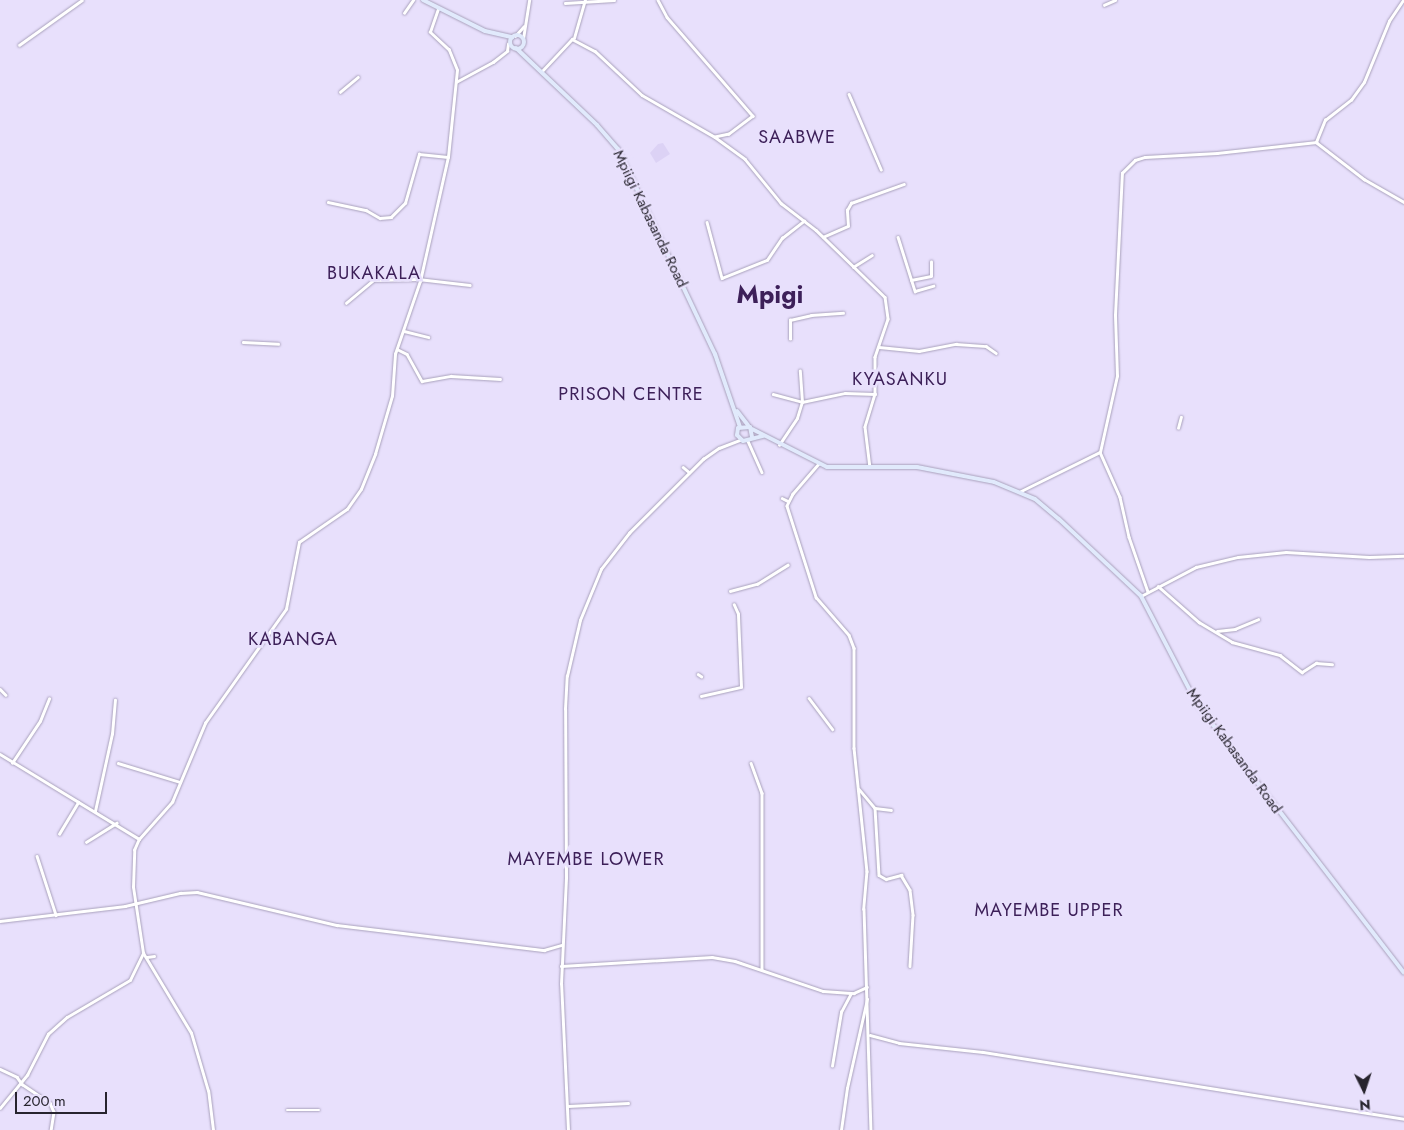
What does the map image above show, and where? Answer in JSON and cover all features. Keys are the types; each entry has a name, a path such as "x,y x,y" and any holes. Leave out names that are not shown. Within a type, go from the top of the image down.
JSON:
{"main road":[{"path":"423,0 438,9 499,36 516,48 523,45"},
{"path":"499,36 513,36 523,39 526,59"},
{"path":"509,44 513,36"},
{"name":"Mpiigi Kabasanda Road","path":"516,48 526,59 542,71 618,149 715,354 740,427"},
{"name":"Mpiigi Kabasanda Road","path":"734,407 751,428 779,445 819,464 841,468 870,465 917,467 966,475 1035,499 1070,528 1141,596 1197,704 1404,973"},
{"path":"752,437 751,428 740,427 737,435 740,440 748,441 752,437 763,436"}],"street":[{"path":"19,45 82,0"},
{"path":"404,13 413,0"},
{"path":"523,39 528,0"},
{"path":"565,3 614,0"},
{"path":"658,0 667,17 753,116 729,134 715,137"},
{"path":"1104,5 1115,0"},
{"path":"1148,592 1129,537 1120,497 1100,452 1117,376 1115,315 1122,173 1135,160 1145,157 1304,146 1316,142 1325,120 1351,100 1364,82 1389,21 1403,0"},
{"path":"542,71 574,38 585,2"},
{"path":"213,1130 208,1091 191,1033 143,953 136,903 133,860 139,839 172,802 205,724 286,609 299,542 347,509 361,489 386,422 397,349 420,281 448,157 456,65 452,55 430,32 438,9"},
{"path":"513,36 525,26"},
{"path":"574,38 595,51 642,95 715,137 745,159 781,203 823,237 885,297 888,319 875,361 875,394 865,427 870,465"},
{"path":"456,82 493,62 507,51 509,44"},
{"path":"340,92 358,77"},
{"path":"849,94 881,170"},
{"path":"1316,142 1364,179 1404,202"},
{"path":"328,202 366,210 380,218 391,217 405,203 419,154 448,157"},
{"path":"823,237 848,226 847,210 851,203 904,184"},
{"path":"707,222 722,278 767,260 782,238 804,221"},
{"path":"898,237 915,291 933,286"},
{"path":"853,267 872,255"},
{"path":"911,280 932,276 931,262"},
{"path":"346,303 373,280 470,285"},
{"path":"790,339 790,320 810,315 843,313"},
{"path":"404,331 428,337"},
{"path":"243,342 278,344"},
{"path":"879,347 919,350 956,344 986,346 996,353"},
{"path":"397,349 408,354 422,380 451,376 500,379"},
{"path":"779,445 796,418 802,402 800,371"},
{"path":"773,394 802,402 845,393 875,394"},
{"path":"1178,428 1181,416"},
{"path":"733,443 737,435"},
{"path":"568,1130 561,966 566,878 566,688 580,620 588,595 608,557 689,472 719,448 740,440"},
{"path":"748,441 762,472"},
{"path":"1019,492 1100,452"},
{"path":"788,501 819,464"},
{"path":"683,467 689,472"},
{"path":"782,498 788,501 816,597 849,635 854,648 854,748 867,871 864,909 870,1035 871,1130"},
{"path":"1141,596 1206,564 1271,552 1404,556"},
{"path":"730,591 757,584 787,565"},
{"path":"1158,586 1199,622 1217,631 1232,642 1280,655 1302,672 1316,663 1332,664"},
{"path":"701,696 741,687 739,619 734,605"},
{"path":"1217,631 1235,629 1258,619"},
{"path":"0,688 6,696"},
{"path":"809,698 832,729"},
{"path":"12,763 40,721 48,699"},
{"path":"95,811 112,734 115,700"},
{"path":"0,754 12,763 116,823 139,839"},
{"path":"752,762 762,793 762,970"},
{"path":"118,763 180,782"},
{"path":"859,789 875,808 879,875 886,879 901,875 910,890 913,915 910,966"},
{"path":"59,834 78,802"},
{"path":"875,808 891,810"},
{"path":"86,842 116,823"},
{"path":"37,856 56,915"},
{"path":"0,922 136,903 197,892 337,925 544,950 561,945"},
{"path":"0,1108 22,1083 48,1034 67,1017 130,980 143,953"},
{"path":"147,958 154,956"},
{"path":"561,966 702,957 735,961 822,991 851,993 868,986"},
{"path":"832,1066 841,1012 851,993"},
{"path":"841,1130 847,1088 868,997"},
{"path":"870,1035 900,1043 983,1052 1404,1119"},
{"path":"0,1069 17,1077 54,1109 51,1130"},
{"path":"567,1106 628,1103"},
{"path":"287,1110 319,1110"}],"shaded area":[{"path":"663,143 670,154 656,163 650,153 658,144"}],"district":[{"name":"SAABWE","path":"797,137"},
{"name":"BUKAKALA","path":"374,273"},
{"name":"Mpigi","path":"770,294"},
{"name":"KYASANKU","path":"900,379"},
{"name":"PRISON CENTRE","path":"631,394"},
{"name":"KABANGA","path":"293,639"},
{"name":"MAYEMBE LOWER","path":"586,859"},
{"name":"MAYEMBE UPPER","path":"1049,910"}]}
